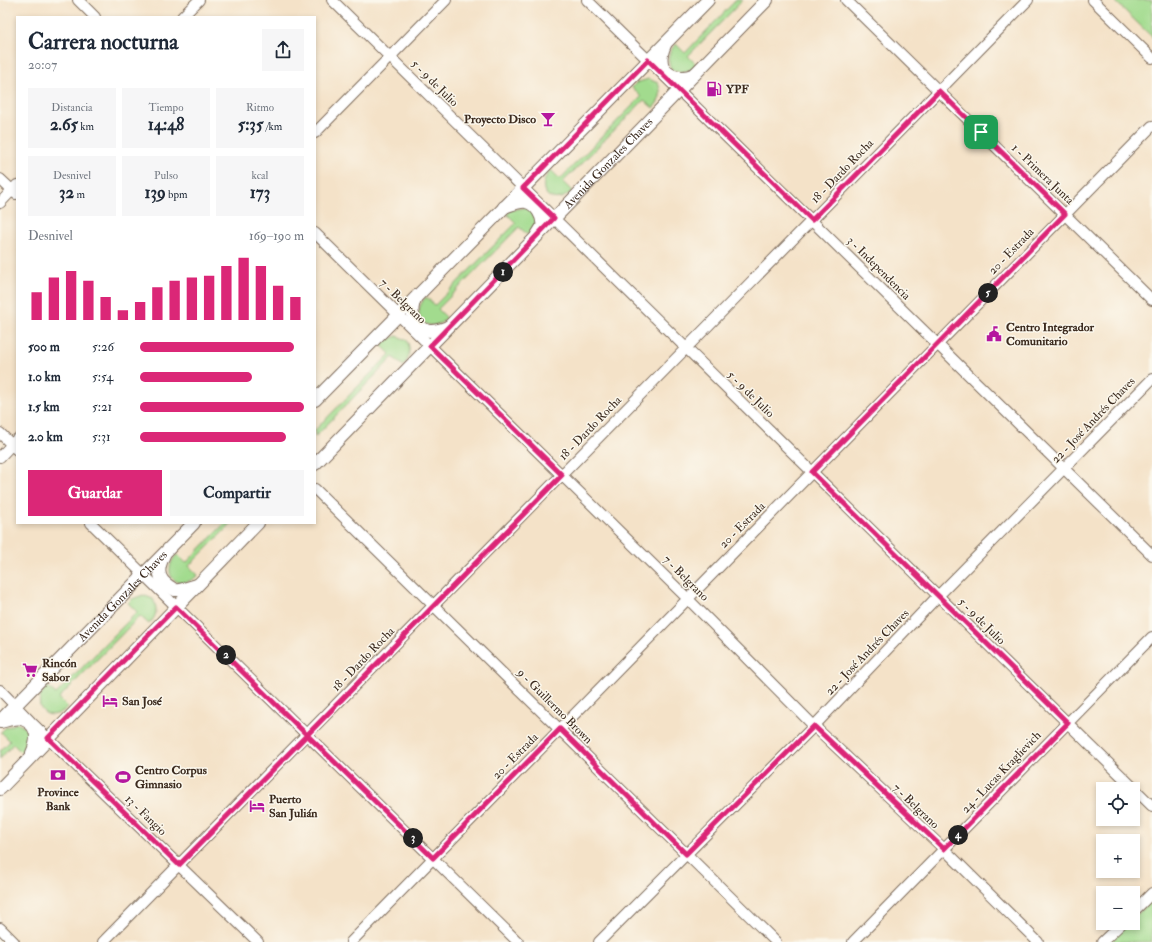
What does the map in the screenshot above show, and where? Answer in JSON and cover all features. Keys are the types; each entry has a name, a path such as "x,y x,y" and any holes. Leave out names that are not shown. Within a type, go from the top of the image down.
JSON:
{"main road":[{"path":"316,399 708,0"},
{"name":"Avenida Gonzales Chaves","path":"316,463 767,0"},
{"path":"666,42 661,54 661,64 669,73 676,78 686,77 696,73"},
{"path":"504,208 516,203 526,202 535,208 542,216 542,227 536,238"},
{"path":"417,296 412,307 412,317 419,326 427,331 437,330 449,326"},
{"name":"Avenida Gonzales Chaves","path":"0,722 15,704 193,524"},
{"path":"0,789 257,524"},
{"path":"165,552 159,565 159,576 166,584 174,590 185,589 198,585"},
{"path":"0,722 11,719 21,719 30,724 36,733 36,743 31,756"}],"street":[{"path":"78,0 94,16"},
{"path":"183,16 199,0"},
{"name":"5 - 9 de Julio","path":"332,0 1152,806"},
{"path":"316,133 446,0"},
{"name":"3 - Independencia","path":"587,0 1152,555"},
{"name":"1 - Primera Junta","path":"846,0 1152,300"},
{"name":"18 - Dardo Rocha","path":"103,942 1028,0"},
{"path":"1093,0 1152,58"},
{"name":"20 - Estrada","path":"351,942 1152,126"},
{"path":"0,179 15,190 0,203"},
{"name":"7 - Belgrano","path":"316,234 688,599 814,726 944,849 1038,942"},
{"name":"22 - José Andrés Chaves","path":"599,942 814,726 938,596 1152,379"},
{"path":"0,433 15,445 0,456"},
{"name":"9 - Guillermo Brown","path":"316,490 776,942"},
{"path":"92,524 518,942"},
{"name":"24 - Lucas Kraglievich","path":"853,942 1152,637"},
{"name":"13 - Fangio","path":"0,690 258,942"},
{"path":"1140,905 1152,893"},
{"path":"0,928 14,942"},
{"path":"1102,942 1115,930"}],"green space":[{"path":"736,0 743,0 688,56 697,65 686,71 672,70 669,63 669,56 671,50 676,44 685,53"},
{"path":"1114,0 1152,0 1152,37"},
{"path":"648,79 658,83 660,96 656,105 653,108 644,100 563,182 572,191 558,199 547,195 544,190 544,184 546,177 551,170 560,179 641,97 632,87 636,83"},
{"path":"528,207 536,221 532,231 528,235 519,227 438,309 447,318 440,323 433,325 427,325 423,322 419,311 421,304 426,297 435,305 516,223 507,214 511,210"},
{"path":"397,336 407,340 409,354 403,366 393,357 316,436 316,429 390,354 381,345 386,340"},
{"path":"224,524 231,524 189,566 198,575 184,583 173,579 170,574 170,568 172,561 177,554 186,563"},
{"path":"143,595 153,599 155,603 156,612 152,621 149,624 140,616 59,698 68,707 54,715 43,712 40,707 40,701 47,686 56,694 137,612 128,603 132,599"},
{"path":"17,723 26,728 29,735 27,747 22,753 13,744 0,759 0,751 10,741 1,732 5,728"},
{"path":"1152,899 1152,942 1110,942 1122,930 1140,930 1140,912"}],"place":[{"name":"YPF","path":"714,89"},
{"name":"Proyecto Disco","path":"548,119"},
{"name":"Centro Integrador Comunitario","path":"994,334"},
{"name":"Rincón Sabor","path":"30,670"},
{"name":"San José","path":"110,701"},
{"name":"Province Bank","path":"58,775"},
{"name":"Centro Corpus Gimnasio","path":"123,777"},
{"name":"Puerto San Julián","path":"257,806"}],"route":[{"path":"981,132 939,91 812,220 648,60 523,188 554,218 430,346 562,475 307,735 176,607 48,738 179,865 307,735 433,858 560,729 686,854 814,726 944,849 1068,723 812,472 1065,214 981,132"}]}
